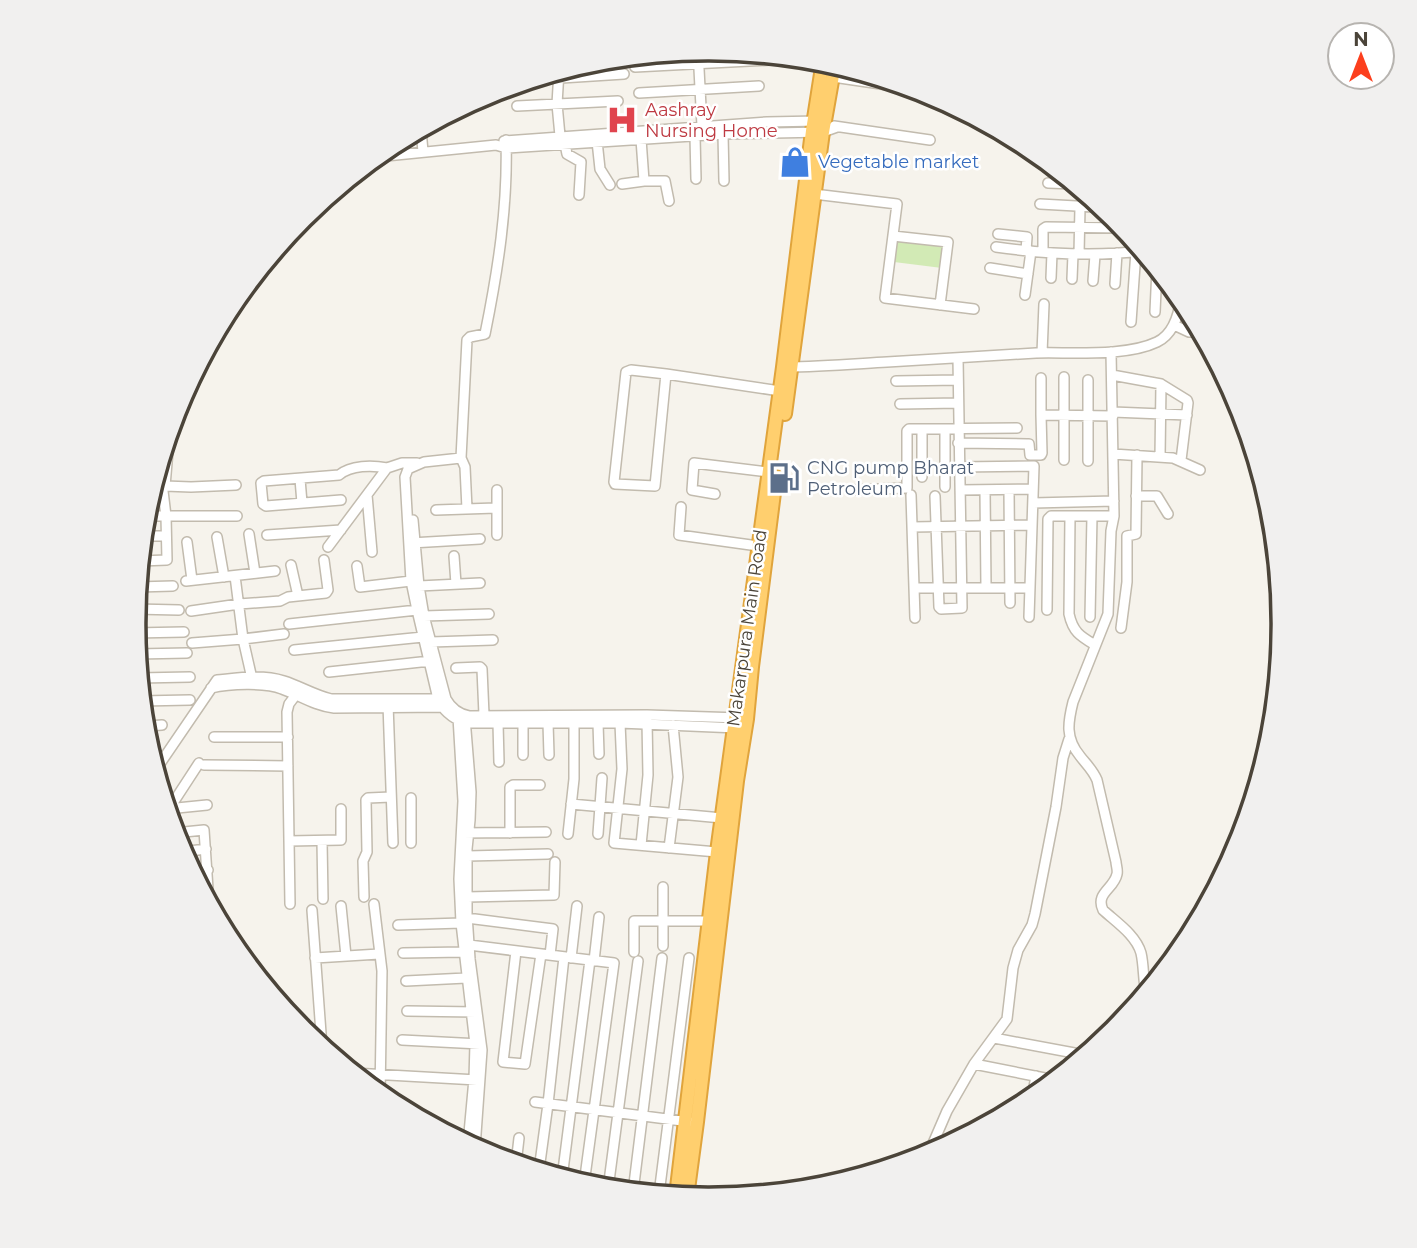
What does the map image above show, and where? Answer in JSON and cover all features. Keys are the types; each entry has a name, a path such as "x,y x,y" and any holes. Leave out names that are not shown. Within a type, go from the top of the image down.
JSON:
{"highway":[{"name":"Makarpura Main Road","path":"678,1186 692,1122 737,781 758,546 768,472 814,194 822,126 823,73"},
{"name":"Makarpura Main Road","path":"688,1186 709,921 722,818 752,667 779,457 787,367 822,126 833,75"}],"street":[{"path":"635,67 738,62"},
{"path":"699,64 702,126"},
{"path":"587,75 624,74"},
{"path":"559,81 557,104 562,140 567,154 580,162 579,195"},
{"path":"639,93 759,86"},
{"path":"517,106 618,102"},
{"path":"403,152 660,133 702,126 822,126 930,140"},
{"path":"562,140 641,139 660,133 695,136 822,126"},
{"path":"723,134 724,181"},
{"path":"695,136 696,179"},
{"path":"641,139 644,181"},
{"path":"422,140 423,152"},
{"path":"597,141 600,169 610,185"},
{"path":"467,509 465,467 461,458 467,340 485,334 504,225 506,144"},
{"path":"622,184 665,181 669,201"},
{"path":"1048,183 1058,183"},
{"path":"814,194 897,204 885,298 974,309"},
{"path":"1040,204 1086,207"},
{"path":"1072,279 1080,207"},
{"path":"1051,278 1044,228 1108,228"},
{"path":"998,234 1027,237 1029,251 1025,295"},
{"path":"893,236 948,242 940,305"},
{"path":"996,247 1095,255 1131,252"},
{"path":"1115,284 1117,253"},
{"path":"1093,281 1095,255"},
{"path":"1131,322 1138,260"},
{"path":"990,268 1028,274"},
{"path":"1154,312 1156,282"},
{"path":"1042,353 1044,304"},
{"path":"787,367 1042,353 1111,352 1159,341 1174,325 1178,315"},
{"path":"1174,325 1189,332"},
{"path":"934,1139 943,1118 974,1064 1007,1019 1013,968 1018,950 1035,914 1063,758 1069,739 1068,724 1073,702 1108,614 1114,516 1111,352"},
{"path":"935,496 939,607 962,608 958,358"},
{"path":"666,374 655,486 615,484 626,372 631,370 666,374 780,391"},
{"path":"1112,375 1161,384 1187,400 1181,460"},
{"path":"1064,377 1064,460"},
{"path":"958,443 1027,443 1030,454 1041,455 1041,378"},
{"path":"896,381 958,380"},
{"path":"1088,380 1088,461"},
{"path":"1160,457 1161,384"},
{"path":"900,404 958,403"},
{"path":"1041,415 1187,415"},
{"path":"851,490 907,488 909,429 1017,428"},
{"path":"922,429 922,477"},
{"path":"945,429 945,487"},
{"path":"1114,454 1181,460 1200,470"},
{"path":"1121,628 1127,582 1127,536 1136,534 1137,455"},
{"path":"341,500 266,506 263,504 262,482 339,475 347,469 378,466 387,468 402,463 416,465 461,458"},
{"path":"715,494 692,490 694,463 768,472"},
{"path":"416,465 408,469 404,481 415,583 427,639 453,710 471,792 465,833 463,879 466,948 478,1044 473,1135"},
{"path":"959,467 1034,466 1029,617"},
{"path":"328,547 387,468"},
{"path":"300,479 302,503"},
{"path":"150,561 167,560 164,483"},
{"path":"164,488 236,485"},
{"path":"1009,489 1010,603"},
{"path":"960,490 1033,489"},
{"path":"497,490 497,535"},
{"path":"985,490 986,587"},
{"path":"367,495 372,552"},
{"path":"911,495 915,618"},
{"path":"1136,496 1157,496 1168,514"},
{"path":"1033,503 1114,501"},
{"path":"681,507 678,535 758,546"},
{"path":"436,510 496,508"},
{"path":"157,516 237,516"},
{"path":"1047,610 1048,520 1051,516 1114,516"},
{"path":"1070,516 1069,614 1079,635 1096,645"},
{"path":"1090,617 1092,516"},
{"path":"912,527 1032,525"},
{"path":"267,535 341,530"},
{"path":"249,534 255,573"},
{"path":"153,536 166,536"},
{"path":"217,537 224,577"},
{"path":"412,543 480,539"},
{"path":"187,542 189,581 275,571"},
{"path":"454,556 456,584"},
{"path":"191,611 280,601 288,597 328,592 324,560"},
{"path":"291,565 298,596"},
{"path":"357,566 360,587 415,583 480,583"},
{"path":"235,576 243,639 253,681"},
{"path":"147,587 173,586"},
{"path":"914,588 1030,588"},
{"path":"146,609 179,610"},
{"path":"289,624 421,613 489,614"},
{"path":"146,633 184,632"},
{"path":"192,643 284,634"},
{"path":"427,639 429,661 453,710 498,723 548,723 574,719 598,723 647,720 673,725 741,723"},
{"path":"294,650 427,639 493,640"},
{"path":"147,654 187,653"},
{"path":"329,672 429,661"},
{"path":"456,668 482,669 484,715"},
{"path":"149,678 190,677"},
{"path":"163,760 211,688 253,681 299,692 323,707 388,703 484,715 741,723"},
{"path":"290,904 287,712 289,704 299,692"},
{"path":"152,701 190,700"},
{"path":"388,703 393,843"},
{"path":"568,834 574,779 574,719"},
{"path":"641,845 648,775 647,720"},
{"path":"498,723 499,762"},
{"path":"523,723 523,755"},
{"path":"548,723 549,755"},
{"path":"598,723 598,754"},
{"path":"620,723 622,769 614,843 718,852"},
{"path":"156,725 162,725"},
{"path":"669,848 678,777 673,725"},
{"path":"214,737 288,737"},
{"path":"1069,739 1097,779 1116,862 1117,874 1101,897 1100,906 1125,929 1138,946 1145,980"},
{"path":"175,800 202,764 288,766"},
{"path":"598,834 602,778"},
{"path":"510,832 510,787 540,785"},
{"path":"364,897 366,800 391,797"},
{"path":"411,798 411,843"},
{"path":"571,804 722,818"},
{"path":"177,808 207,805"},
{"path":"289,841 341,840 341,809"},
{"path":"392,820 411,820"},
{"path":"186,832 204,830 207,878"},
{"path":"465,833 546,832"},
{"path":"464,921 467,897 463,879 467,856 465,833"},
{"path":"322,841 323,899"},
{"path":"194,850 206,849"},
{"path":"467,856 548,854"},
{"path":"467,897 554,895 555,862"},
{"path":"203,871 208,870"},
{"path":"663,887 663,946"},
{"path":"374,904 382,971 380,1080"},
{"path":"539,1161 567,958 577,905"},
{"path":"341,906 346,956"},
{"path":"312,910 321,1032"},
{"path":"563,1168 599,917"},
{"path":"398,925 464,921 553,929 545,955 525,1064 503,1062 516,951"},
{"path":"610,1178 636,956 634,921 709,921"},
{"path":"466,948 466,978 473,1012"},
{"path":"403,953 466,948 516,951 614,964 585,1173"},
{"path":"315,958 379,954"},
{"path":"634,1182 662,958"},
{"path":"660,1185 690,958"},
{"path":"406,981 466,978"},
{"path":"407,1012 473,1012"},
{"path":"993,1038 1073,1053"},
{"path":"401,1040 478,1044"},
{"path":"974,1064 1041,1077"},
{"path":"371,1074 477,1080"},
{"path":"1035,1082 1036,1076"},
{"path":"536,1102 692,1122"},
{"path":"517,1153 519,1138"}],"green space":[{"path":"897,239 944,245 942,268 894,262"}],"place":[{"name":"Aashray Nursing Home","path":"622,120"},
{"name":"Vegetable market","path":"795,162"},
{"name":"CNG pump Bharat Petroleum","path":"784,478"}]}
